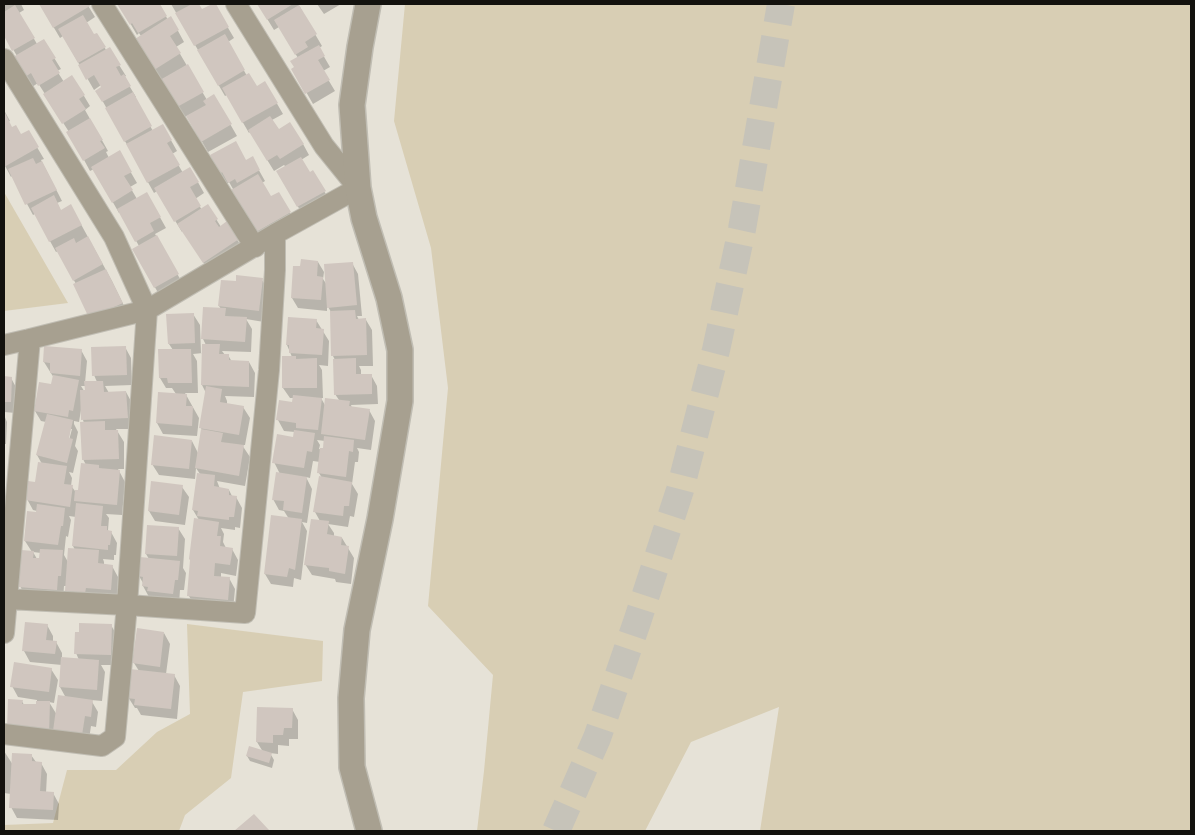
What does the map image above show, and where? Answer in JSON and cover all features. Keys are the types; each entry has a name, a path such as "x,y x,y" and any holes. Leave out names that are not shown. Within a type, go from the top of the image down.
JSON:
{"street":[{"path":"102,4 255,247"},
{"path":"236,4 324,146 358,188"},
{"path":"368,4 352,105 358,188 364,218 390,298 400,350 400,401 380,519 357,630 351,698 352,767 369,831"},
{"path":"4,59 114,237 147,310 127,605 115,737 102,746 4,734"},
{"path":"4,345 147,310 275,234 358,188"},
{"path":"5,598 245,613 269,370 275,270 275,234"},
{"path":"4,633 5,598 30,339"}],"shaded area":[{"path":"405,4 1191,4 1191,831 760,831 779,707 691,742 645,831 477,831 493,675 428,606 448,388 431,248 394,121"},
{"path":"4,192 68,303 4,311"},
{"path":"187,624 323,641 322,681 243,692 231,778 185,815 179,831 4,831 4,825 53,823 67,770 116,770 157,732 190,714"}],"building":[{"path":"39,4 89,4 90,6 53,28"},
{"path":"117,4 160,4 167,16 138,33 132,23 130,25"},
{"path":"192,4 199,4 202,9 216,4 229,27 194,46 175,13"},
{"path":"257,4 293,4 267,20"},
{"path":"15,5 35,38 12,51 4,36 4,12"},
{"path":"299,5 317,34 305,42 308,47 295,55 274,20"},
{"path":"83,15 94,34 97,33 106,47 78,63 58,29"},
{"path":"171,16 179,30 170,36 181,53 154,70 135,39"},
{"path":"225,34 245,70 218,86 197,50"},
{"path":"44,39 56,58 52,60 60,73 38,86 31,73 25,77 13,57"},
{"path":"319,45 325,56 318,60 330,80 305,94 291,69 294,67 290,61"},
{"path":"110,47 121,65 116,67 121,76 124,74 131,86 102,102 95,91 101,87 94,75 86,80 78,65"},
{"path":"188,64 204,92 177,107 160,80"},
{"path":"249,73 257,86 265,81 278,103 242,123 222,88"},
{"path":"72,75 85,95 79,99 86,109 62,124 43,94"},
{"path":"133,92 152,126 124,142 105,108"},
{"path":"214,94 232,124 201,142 186,116 206,105 203,101"},
{"path":"4,111 12,127 16,125 21,134 29,130 39,147 4,167"},
{"path":"270,116 279,129 290,122 304,144 280,159 277,155 267,161 248,130"},
{"path":"90,118 103,140 100,141 105,148 83,161 66,132"},
{"path":"163,124 172,140 167,143 180,165 147,183 126,144"},
{"path":"236,141 246,160 253,156 260,170 237,183 235,179 228,183 222,172 220,174 210,155"},
{"path":"120,150 132,172 124,176 133,190 112,203 91,167"},
{"path":"301,157 310,172 313,170 326,191 297,207 276,171"},
{"path":"33,158 36,164 42,161 57,190 25,205 8,169"},
{"path":"190,167 199,182 190,187 201,206 174,222 154,188"},
{"path":"258,174 271,196 279,192 291,212 256,232 231,190"},
{"path":"147,192 161,217 150,223 154,231 135,242 117,209"},
{"path":"54,195 61,210 71,204 82,225 49,242 31,208"},
{"path":"208,204 218,219 215,221 219,227 227,221 239,239 203,263 177,224"},
{"path":"157,235 179,274 154,288 132,249"},
{"path":"88,236 103,264 73,281 55,248 74,238 76,243"},
{"path":"301,259 318,261 317,276 323,277 321,300 291,298 293,266 300,266"},
{"path":"353,262 357,305 327,308 324,264"},
{"path":"106,269 123,303 89,318 73,284"},
{"path":"236,275 263,278 259,311 218,306 221,280 236,281"},
{"path":"203,307 226,308 225,316 247,317 245,342 201,339"},
{"path":"355,310 356,319 366,318 367,355 331,356 330,311"},
{"path":"194,313 195,343 168,344 166,314"},
{"path":"288,317 317,319 316,328 324,329 322,355 289,353 289,345 286,345"},
{"path":"202,344 220,344 219,354 229,354 229,360 249,361 249,387 201,385"},
{"path":"44,346 82,349 80,376 50,373 50,363 43,362"},
{"path":"126,346 127,375 92,376 91,347"},
{"path":"158,349 191,349 192,383 168,383 167,378 159,378"},
{"path":"282,356 296,356 296,359 317,358 317,388 282,388"},
{"path":"356,358 356,374 372,374 372,394 334,395 333,359"},
{"path":"53,375 79,380 73,411 69,410 68,417 34,411 39,382 51,384"},
{"path":"4,376 12,377 11,402 4,402"},
{"path":"84,381 103,381 104,392 126,391 128,418 81,420 80,390 85,390"},
{"path":"206,386 222,389 220,402 244,406 239,435 199,428"},
{"path":"158,392 187,394 186,406 193,406 192,426 156,423"},
{"path":"293,395 322,398 318,430 296,428 296,423 276,420 279,400 292,402"},
{"path":"325,398 350,401 349,406 370,409 365,440 321,434"},
{"path":"47,414 73,420 69,438 73,439 67,463 36,455"},
{"path":"105,421 105,430 118,430 119,459 82,460 80,422"},
{"path":"201,429 223,433 221,442 244,445 239,476 195,468"},
{"path":"294,430 315,433 312,452 307,451 304,468 272,463 277,434 293,437"},
{"path":"154,435 192,440 189,469 151,465"},
{"path":"324,436 354,440 353,452 349,451 346,477 317,473 320,448 323,448"},
{"path":"38,462 67,466 64,484 73,485 70,507 25,500 28,481 35,482"},
{"path":"81,463 99,465 99,468 120,470 117,505 74,501 75,490 78,490"},
{"path":"276,472 307,477 302,513 283,510 284,501 272,500"},
{"path":"197,473 215,475 214,486 229,489 229,495 237,496 234,517 229,517 229,520 197,516 198,511 192,510"},
{"path":"319,476 352,482 349,506 344,506 343,516 313,512"},
{"path":"151,481 183,485 179,515 148,511"},
{"path":"76,503 103,506 101,526 107,526 107,530 112,531 108,550 72,546"},
{"path":"37,504 65,508 58,545 24,541 27,511 36,512"},
{"path":"271,515 302,519 295,570 289,568 287,577 264,574"},
{"path":"194,518 219,522 217,536 221,536 220,546 233,548 230,565 215,563 214,576 230,577 228,600 187,596"},
{"path":"311,519 329,521 327,534 342,537 341,545 349,546 345,574 329,571 329,568 304,565"},
{"path":"147,525 179,527 177,556 145,554"},
{"path":"68,548 99,550 98,563 113,565 111,590 86,588 85,593 65,591"},
{"path":"40,549 63,550 61,576 58,576 57,590 18,587 21,550 34,551 33,558 39,558"},
{"path":"140,557 180,561 178,580 175,580 173,594 147,591 148,587 142,586 143,577 138,576"},
{"path":"25,622 48,624 46,640 57,641 55,654 22,651"},
{"path":"79,623 112,624 111,655 74,654 75,632 79,632"},
{"path":"137,628 164,632 160,667 132,663"},
{"path":"61,657 99,660 97,690 59,687"},
{"path":"14,662 52,668 49,692 10,687"},
{"path":"130,669 175,674 171,709 134,705 135,699 127,698"},
{"path":"58,695 93,700 91,717 85,716 82,735 53,731"},
{"path":"8,699 23,700 22,704 50,701 49,734 7,730"},
{"path":"257,707 293,708 292,728 284,728 283,735 273,735 273,743 256,742"},
{"path":"249,746 272,753 269,763 246,756"},
{"path":"12,753 32,754 32,761 42,762 40,791 54,792 53,810 9,808"},
{"path":"254,814 268,831 234,831"}],"tunnel":[{"path":"556,831 597,738 680,490 716,350 742,229 781,4"}]}
